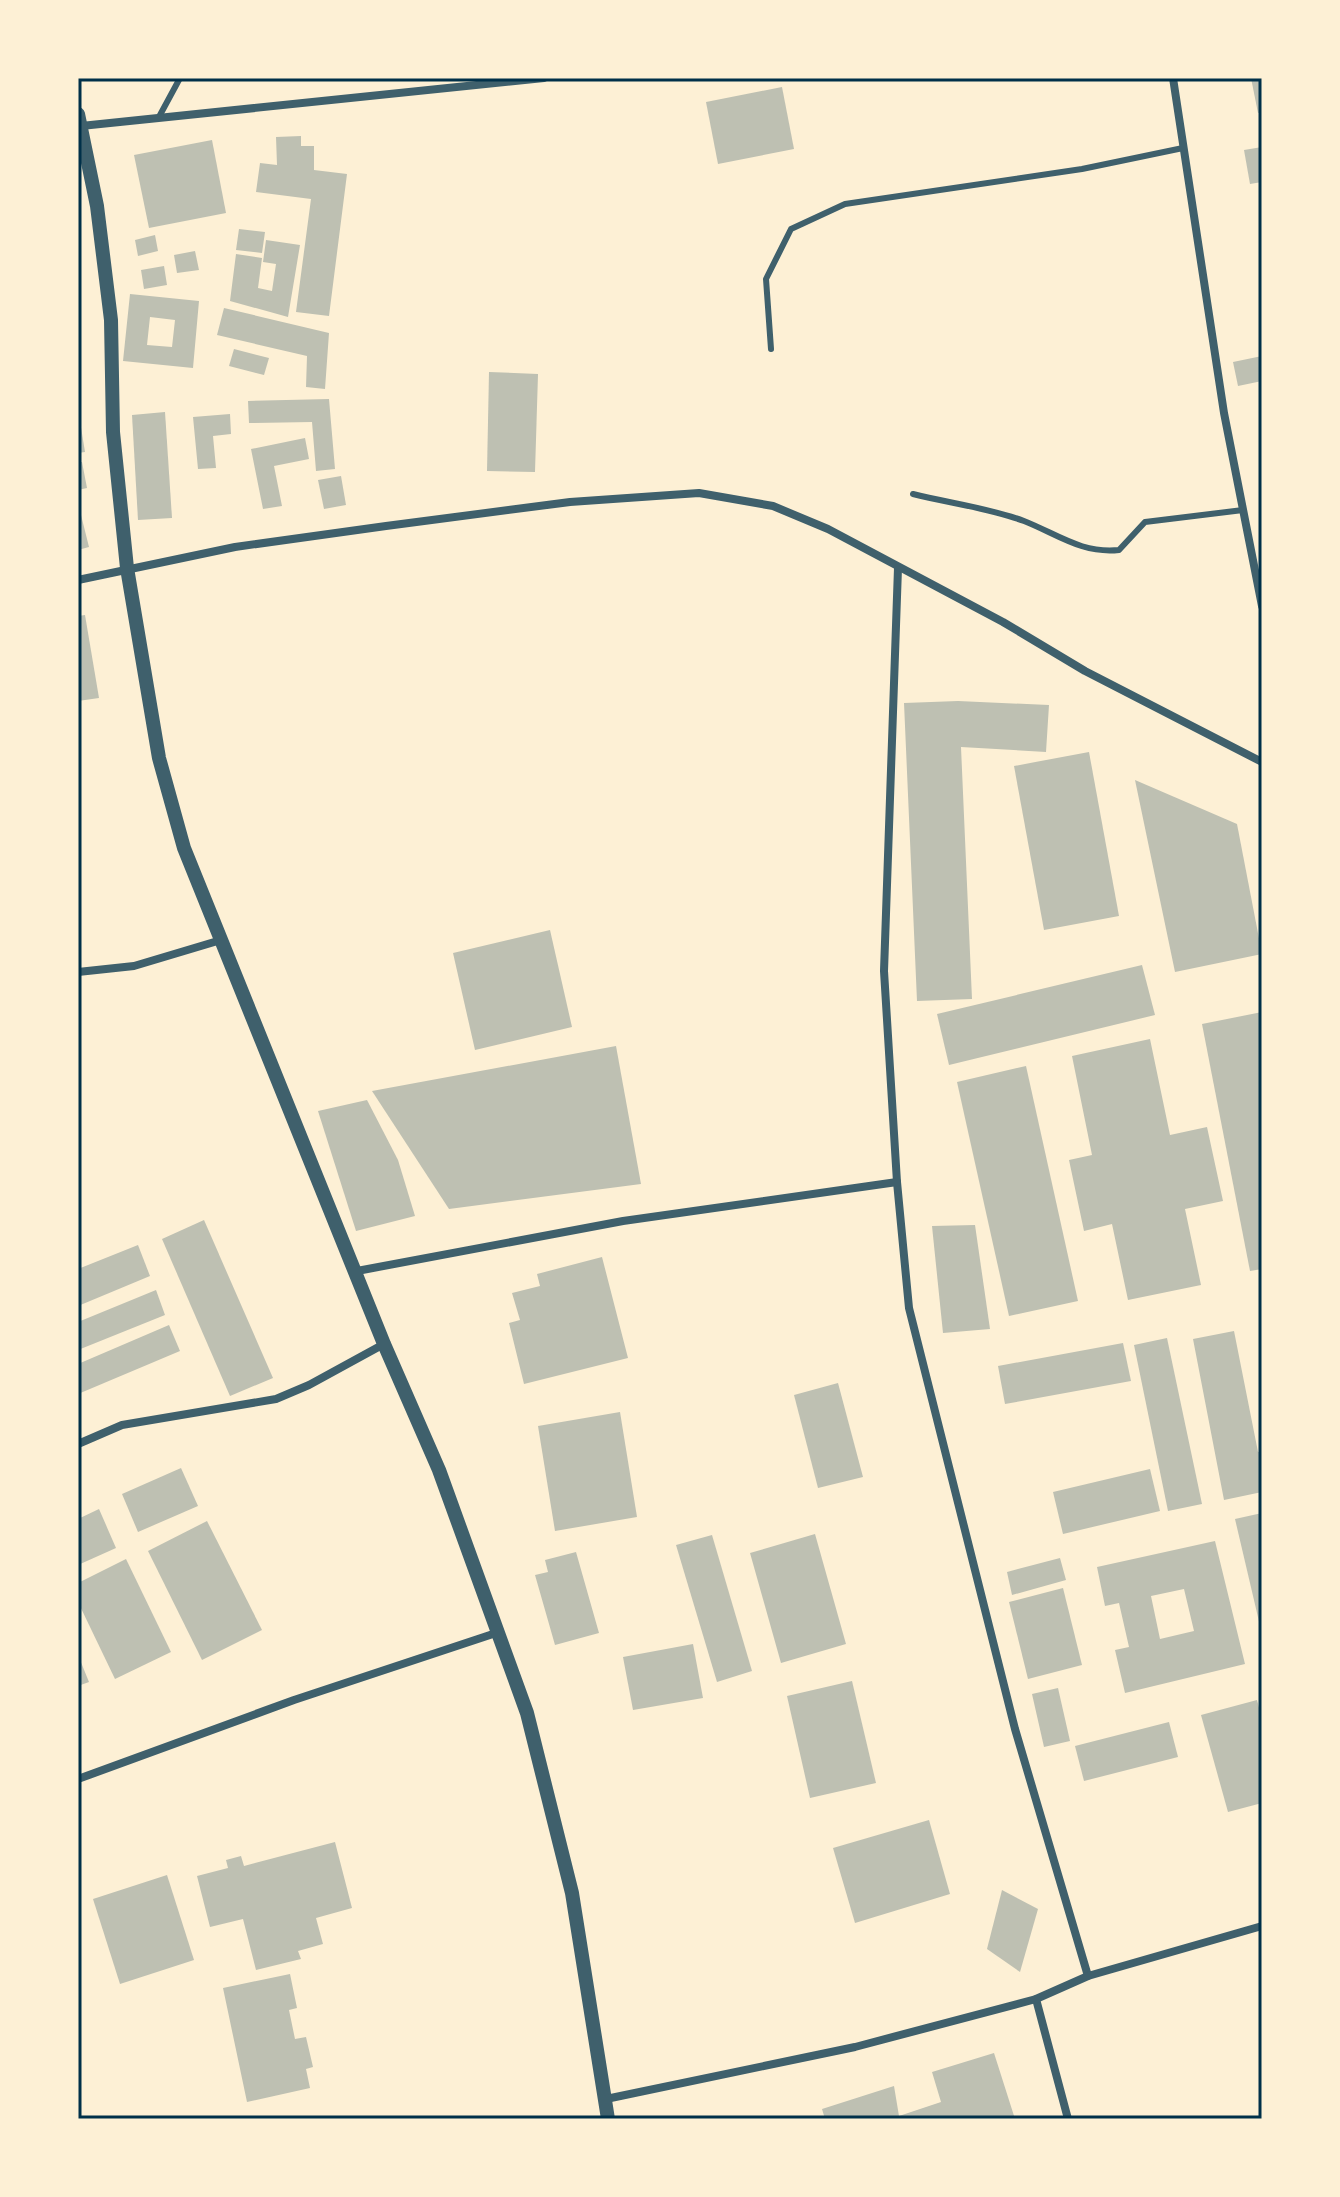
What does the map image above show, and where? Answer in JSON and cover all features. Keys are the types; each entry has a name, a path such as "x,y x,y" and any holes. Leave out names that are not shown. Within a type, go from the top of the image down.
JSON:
{"street":[{"path":"544,78 79,120 97,206 111,320 113,432 127,568 159,758 184,848 384,1344 439,1470 527,1713 572,1893 608,2119"},
{"path":"1173,78 1243,510 1262,606"},
{"path":"78,580 127,568 386,526 570,502 699,493 773,506 828,529 1003,622 1085,671 1262,762"},
{"path":"898,568 884,971 897,1182 909,1308 1015,1729 1088,1976"},
{"path":"78,972 134,966 221,940"},
{"path":"357,1271 623,1221 897,1182"},
{"path":"78,1444 134,1422 276,1399 309,1385 384,1344"},
{"path":"78,1779 294,1700 500,1632"},
{"path":"606,2099 855,2047 1036,1999 1088,1976 1262,1926"},
{"path":"1036,1999 1068,2119"}],"lane":[{"path":"160,115 180,78"},
{"path":"771,349 766,279 791,229 845,204 1082,169 1183,148"},
{"path":"913,494 1023,520 1075,545 1101,552 1119,550 1145,522 1243,510"}],"building":[{"path":"1251,78 1262,78 1262,112 1258,113"},
{"path":"782,87 794,149 718,164 706,102"},
{"path":"301,136 301,146 314,146 314,170 347,174 329,316 296,312 311,199 256,192 260,163 277,165 276,137"},
{"path":"212,140 226,213 149,228 134,155"},
{"path":"1262,147 1262,182 1250,184 1244,150"},
{"path":"239,229 265,232 262,253 236,250"},
{"path":"155,235 158,251 138,256 135,240"},
{"path":"266,240 300,245 288,317 230,301 236,254 262,258 258,288 272,291 276,264 263,262"},
{"path":"195,251 199,270 177,273 174,255"},
{"path":"164,266 167,285 144,289 141,270"},
{"path":"130,294 199,301 193,368 123,361","holes":["150,317 175,320 172,347 147,345"]},
{"path":"224,308 329,333 325,389 306,387 307,356 217,335"},
{"path":"234,349 269,358 264,375 229,366"},
{"path":"1262,356 1262,381 1238,386 1233,362"},
{"path":"489,372 538,374 535,472 487,471"},
{"path":"329,399 335,469 316,471 312,422 249,423 248,401"},
{"path":"78,409 85,452 78,453"},
{"path":"165,412 172,518 138,520 132,415"},
{"path":"230,414 231,434 213,436 216,468 198,469 193,417"},
{"path":"305,438 309,459 274,466 282,506 263,509 251,449"},
{"path":"78,462 82,462 87,488 78,490"},
{"path":"341,476 346,505 324,509 318,480"},
{"path":"78,503 89,547 78,550"},
{"path":"85,615 99,698 78,701 78,616"},
{"path":"958,701 1049,705 1046,752 961,747 972,999 917,1001 904,703"},
{"path":"1089,752 1119,916 1044,930 1014,766"},
{"path":"1135,780 1237,824 1262,954 1175,972"},
{"path":"550,930 572,1027 475,1050 453,953"},
{"path":"1142,965 1155,1015 949,1065 937,1014"},
{"path":"1262,1012 1262,1269 1250,1271 1202,1024"},
{"path":"1150,1039 1170,1135 1207,1127 1223,1201 1185,1209 1201,1285 1128,1300 1112,1224 1084,1231 1069,1160 1092,1155 1072,1056"},
{"path":"616,1046 641,1184 449,1209 372,1091"},
{"path":"1026,1066 1078,1301 1009,1316 957,1082"},
{"path":"367,1100 398,1160 415,1216 356,1231 318,1111"},
{"path":"204,1220 273,1378 230,1396 162,1239"},
{"path":"975,1225 990,1329 943,1333 932,1226"},
{"path":"138,1245 150,1276 78,1306 78,1269"},
{"path":"602,1257 628,1358 524,1384 509,1323 520,1320 512,1293 540,1286 537,1274"},
{"path":"156,1290 165,1315 78,1350 78,1322"},
{"path":"169,1325 180,1351 78,1394 78,1364"},
{"path":"1234,1331 1258,1452 1262,1451 1262,1492 1224,1500 1193,1339"},
{"path":"1167,1338 1202,1504 1168,1511 1134,1345"},
{"path":"1123,1343 1131,1381 1005,1404 998,1366"},
{"path":"838,1383 863,1477 818,1488 794,1395"},
{"path":"620,1412 637,1517 555,1531 538,1426"},
{"path":"181,1468 198,1506 138,1532 122,1494"},
{"path":"1150,1469 1160,1511 1063,1534 1053,1492"},
{"path":"99,1509 116,1548 78,1565 78,1519"},
{"path":"1262,1513 1262,1630 1261,1630 1235,1519"},
{"path":"207,1521 262,1630 202,1660 148,1551"},
{"path":"815,1534 846,1644 781,1663 750,1553"},
{"path":"712,1535 752,1671 717,1682 676,1545"},
{"path":"1215,1541 1245,1664 1125,1693 1115,1650 1129,1647 1119,1603 1105,1606 1097,1567","holes":["1184,1589 1194,1631 1160,1639 1151,1596"]},
{"path":"576,1552 599,1633 555,1645 535,1575 548,1572 545,1560"},
{"path":"1060,1558 1066,1580 1012,1595 1007,1572"},
{"path":"126,1559 171,1652 115,1679 78,1602 78,1583"},
{"path":"1063,1588 1082,1665 1028,1679 1009,1602"},
{"path":"693,1644 703,1698 633,1710 623,1657"},
{"path":"78,1655 89,1682 78,1686"},
{"path":"852,1681 876,1783 810,1798 787,1696"},
{"path":"1058,1688 1070,1741 1044,1747 1032,1694"},
{"path":"1257,1700 1262,1719 1262,1803 1228,1812 1201,1715"},
{"path":"1169,1722 1178,1757 1084,1781 1075,1746"},
{"path":"929,1820 950,1894 855,1923 833,1848"},
{"path":"335,1842 352,1908 316,1918 323,1944 298,1951 301,1959 256,1970 243,1919 210,1927 197,1876 228,1868 226,1860 241,1856 244,1866"},
{"path":"167,1875 194,1960 120,1984 93,1899"},
{"path":"1002,1890 1038,1909 1020,1972 987,1949"},
{"path":"290,1974 297,2008 289,2010 295,2039 306,2037 313,2067 306,2069 310,2088 247,2102 223,1988"},
{"path":"994,2053 1015,2119 825,2119 822,2109 894,2086 899,2116 941,2102 932,2072"}]}
